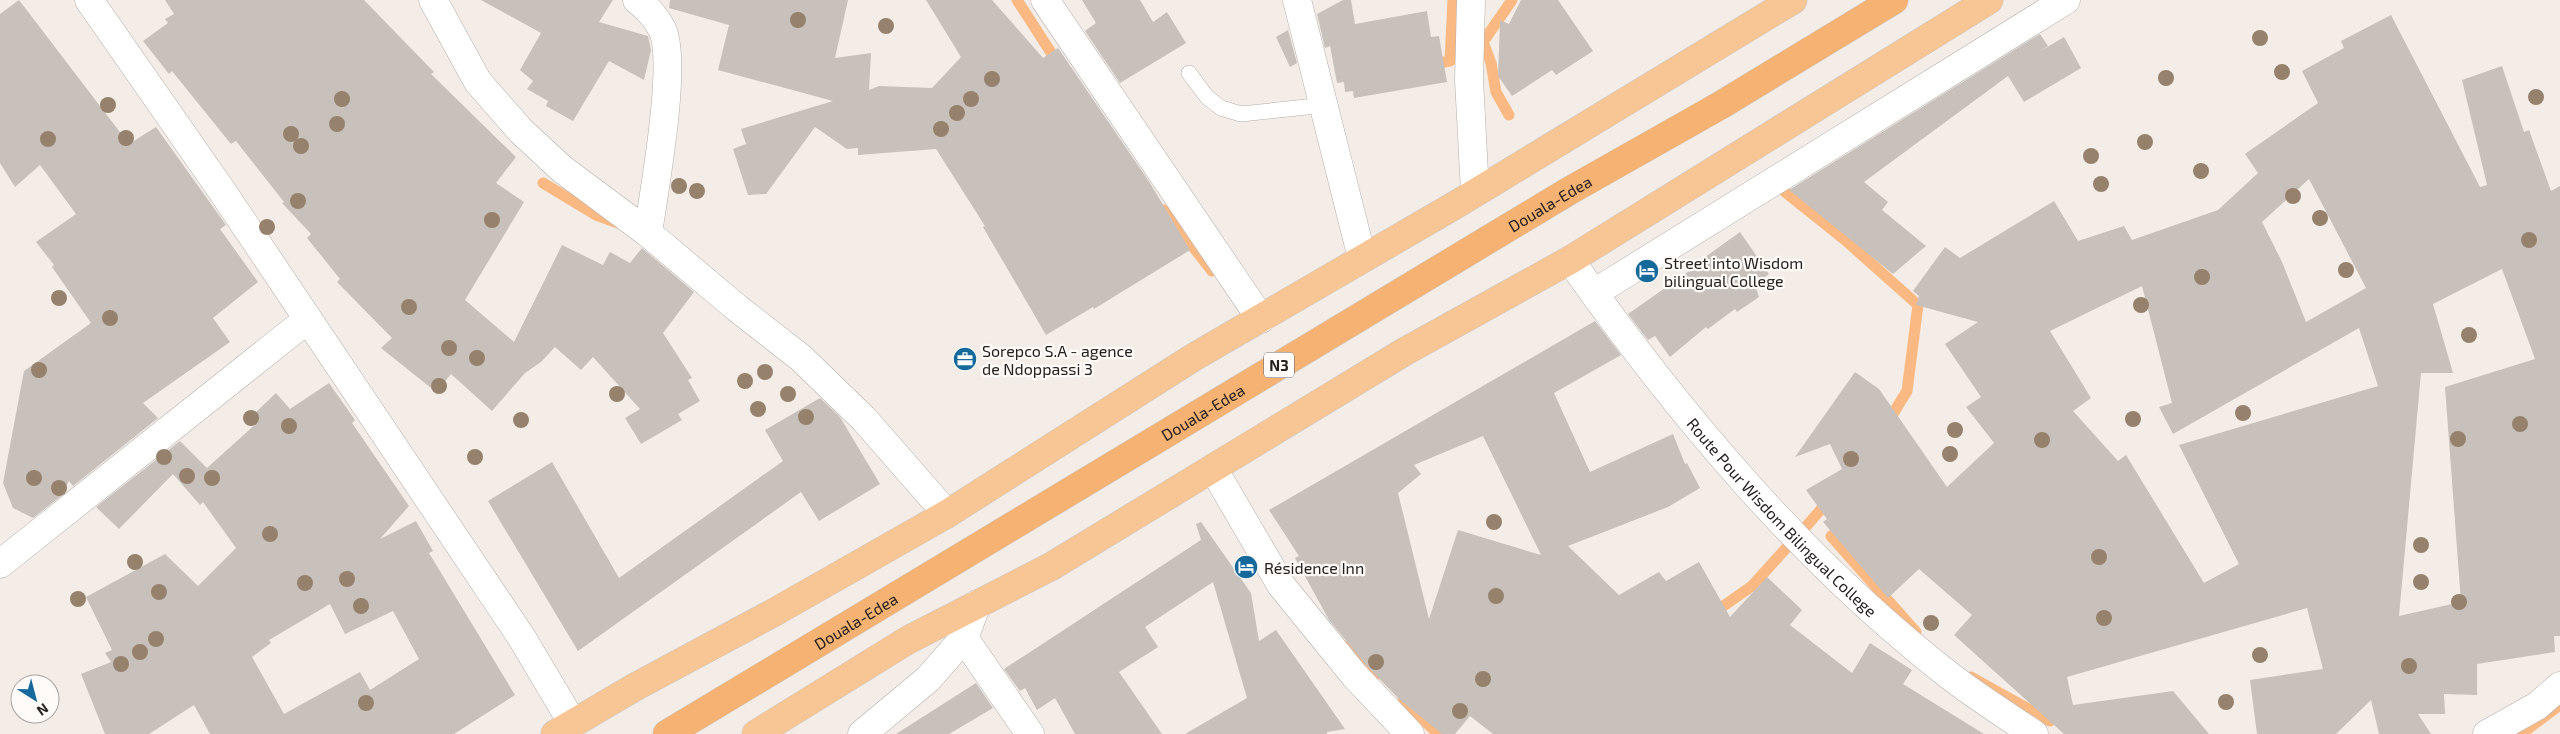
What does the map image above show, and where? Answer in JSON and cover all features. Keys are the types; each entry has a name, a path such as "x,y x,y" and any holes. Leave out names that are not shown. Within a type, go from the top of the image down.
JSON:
{"highway":[{"name":"Douala-Edea","path":"667,734 1569,191 1721,105 1894,0"}],"main road":[{"path":"564,729 635,687 772,613 947,514 1194,357 1476,192 1793,0"},
{"path":"756,734 908,640 1052,566 1182,486 1214,470 1404,352 1570,260 1989,0"}],"street":[{"path":"89,0 308,319 522,638 564,729"},
{"path":"433,0 478,82 521,132 562,169 648,233 737,308 801,358 864,419 947,514"},
{"path":"637,0 644,5 662,30 669,74 648,233"},
{"path":"1045,0 1261,319"},
{"path":"1296,0 1325,104 1362,258"},
{"path":"1471,0 1469,80 1476,192"},
{"path":"1594,293 2066,0"},
{"name":"Route Pour Wisdom Bilingual College","path":"1570,260 1666,387 1769,510 1828,569 1950,676 2034,734"},
{"path":"0,564 308,319"},
{"path":"1214,470 1281,585 1355,676 1410,734"},
{"path":"862,734 928,679 964,638 976,604"},
{"path":"964,638 1030,734"},
{"path":"2487,734 2537,706 2560,686"}],"lane":[{"path":"1188,73 1207,97 1220,108 1241,114 1325,104"}],"building":[{"path":"19,0 129,144 156,127 226,225 220,229 258,282 213,318 230,342 143,403 158,418 73,486 69,481 61,496 33,518 13,508 3,483 24,371 91,323 52,267 54,265 36,242 76,214 40,165 15,187 0,163 0,14"},
{"path":"165,0 364,0 434,72 431,74 516,157 496,183 524,202 465,300 514,342 562,245 603,265 610,252 630,263 642,248 694,292 663,333 692,378 688,380 700,401 678,414 682,420 641,444 625,418 640,409 593,357 581,370 555,347 541,362 525,373 492,411 451,374 436,392 381,348 392,338 337,282 340,279 307,238 311,234 282,203 284,202 236,141 231,144 172,71 169,74 143,41 168,23 165,19 174,14"},
{"path":"481,0 613,0 599,22 648,36 651,50 644,80 609,61 573,121 546,106 548,101 527,89 533,81 520,70 541,33"},
{"path":"670,0 848,0 835,58 871,53 869,90 879,86 932,88 961,57 926,0 992,0 1043,58 1058,48 1150,183 1190,250 1094,309 1093,307 1046,335 983,227 985,226 936,149 858,155 858,148 847,149 815,127 766,194 748,195 733,149 746,144 741,129 833,101 718,70 729,25 669,8"},
{"path":"1082,0 1140,0 1153,22 1167,12 1186,43 1120,83 1085,31 1096,23"},
{"path":"1343,0 1351,0 1355,24 1427,11 1431,37 1439,36 1447,82 1354,98 1353,91 1345,92 1344,82 1337,83 1330,46 1325,48 1317,14"},
{"path":"1521,0 1558,0 1593,51 1556,75 1552,70 1512,96 1498,76 1500,20 1509,24"},
{"path":"2391,15 2480,187 2487,185 2462,80 2502,66 2524,132 2529,130 2551,191 2560,186 2560,636 2554,636 2555,652 2477,664 2477,695 2444,694 2445,714 2418,714 2431,734 2379,734 2371,700 2336,734 2257,734 2250,680 2323,669 2307,608 2067,677 2073,705 2173,691 2209,734 2064,734 1954,635 1972,615 1919,569 1888,598 1823,522 1827,519 1806,490 1842,469 1830,444 1795,457 1855,372 1879,389 1947,487 1994,443 1966,407 1981,397 1945,344 1978,322 1916,305 1919,296 1913,291 1945,247 1960,258 2054,201 2078,241 2124,226 2132,240 2218,210 2258,173 2245,154 2318,103 2302,71 2344,48 2341,41","holes":["2309,179 2366,288 2306,322 2282,262 2262,222","2502,269 2535,359 2445,387 2461,602 2399,616 2421,373 2453,373 2433,304","2142,286 2172,403 2159,407 2173,434 2359,328 2378,386 2179,445 2239,564 2204,583 2126,455 2118,461 2073,411 2091,398 2050,331"]},
{"path":"1288,30 1297,63 1290,67 1276,37"},
{"path":"2040,34 2048,46 2039,52 2064,37 2081,68 2024,102 2008,76 1864,182 1888,202 1882,210 1926,246 1893,274 1789,190"},
{"path":"1740,232 1769,274 1755,285 1759,297 1737,312 1735,309 1708,329 1706,327 1670,357 1655,336 1648,340 1628,314 1702,262 1701,260"},
{"path":"1595,321 1621,355 1554,393 1590,472 1673,434 1685,464 1687,463 1700,488 1668,507 1568,546 1619,595 1659,572 1666,581 1699,562 1730,617 1767,577 1802,610 1790,625 1852,673 1870,643 1912,670 1903,684 1984,734 1493,734 1470,716 1455,734 1442,734 1399,699 1367,666 1329,620 1295,558 1299,556 1269,510","holes":["1483,436 1541,555 1458,530 1429,619 1398,493 1421,474 1414,465"]},
{"path":"329,383 355,420 352,423 409,506 380,539 416,521 433,551 429,553 515,695 454,734 210,734 194,705 149,734 105,734 81,674 111,662 105,653 112,650 86,597 165,554 198,586 236,548 203,502 200,505 173,474 119,529 96,507 180,441 207,468 258,422 252,416 276,393 290,409","holes":["330,604 345,634 393,611 419,659 370,690 360,672 284,714 252,657 271,643 269,640"]},
{"path":"820,398 840,417 880,484 819,521 801,492 578,651 488,501 552,462 619,578 783,461 765,430"},
{"path":"1201,522 1251,593 1259,641 1276,630 1345,729 1327,732 1327,734 1185,734 1247,698 1213,582 1145,627 1158,647 1119,672 1162,734 1075,734 1055,698 1037,710 1025,688 1020,691 1004,669 1201,540 1196,524"},
{"path":"976,683 993,708 949,734 896,734"}],"waterway":[{"path":"1017,0 1059,65"},
{"path":"1439,63 1450,61 1453,0"},
{"path":"1509,115 1496,92 1491,63 1483,42 1512,0"},
{"path":"543,183 596,215 618,223"},
{"path":"1785,192 1845,240 1918,305 1907,391 1886,425"},
{"path":"1164,210 1212,271"},
{"path":"1803,530 1830,499"},
{"path":"1831,536 1916,632"},
{"path":"1712,614 1752,586 1789,545"},
{"path":"1350,644 1363,662 1378,674"},
{"path":"1971,677 2050,721"},
{"path":"1403,700 1438,734"},
{"path":"2521,734 2560,705"}],"place":[{"name":"Street into Wisdom bilingual College","path":"1647,271"},
{"name":"Sorepco S.A - agence de Ndoppassi 3","path":"965,359"},
{"name":"Résidence Inn","path":"1246,567"}]}
